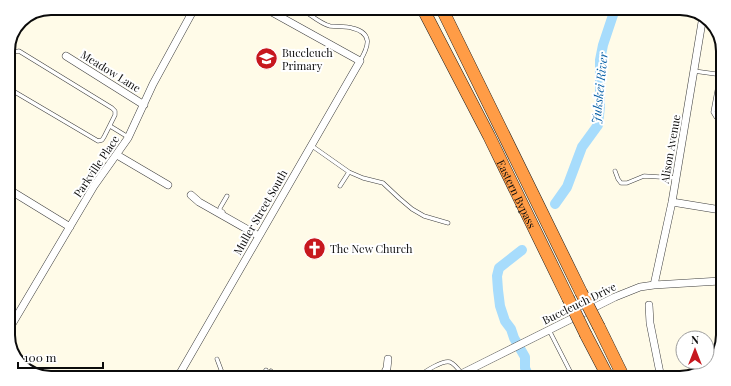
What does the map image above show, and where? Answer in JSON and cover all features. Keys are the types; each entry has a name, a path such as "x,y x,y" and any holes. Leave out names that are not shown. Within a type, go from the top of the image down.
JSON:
{"highway":[{"name":"Eastern Bypass","path":"426,15 489,136 604,371"},
{"name":"Eastern Bypass","path":"445,15 621,371"}],"street":[{"name":"Parkville Place","path":"15,316 94,186 128,138 153,84 191,15"},
{"path":"277,15 360,61"},
{"name":"Alison Avenue","path":"654,285 672,202 702,22"},
{"name":"Meadow Lane","path":"66,56 144,105"},
{"name":"Muller Street South","path":"181,371 360,61"},
{"path":"117,155 168,185"},
{"path":"15,193 70,227"},
{"path":"191,195 199,202 260,235"},
{"path":"672,202 716,209"},
{"name":"Buccleuch Drive","path":"468,371 615,297 640,287 716,281"},
{"path":"650,305 650,323 660,371"},
{"path":"386,371 388,359"}],"lane":[{"path":"311,15 328,25 352,28 362,32 367,38 368,43 360,61"},
{"path":"15,52 19,51 112,108 115,111 115,116 102,140 98,141 15,92"},
{"path":"694,71 716,74"},
{"path":"716,98 713,112 716,117"},
{"path":"110,126 128,138"},
{"path":"312,146 349,172 363,178 383,183 412,209 424,216 448,223"},
{"path":"615,171 621,183 627,183 644,176 676,178"},
{"path":"340,186 349,172"},
{"path":"227,196 220,210 260,235"},
{"path":"550,330 570,371"},
{"path":"217,359 222,371"},
{"path":"426,371 445,362 452,363 457,371"}],"waterway":[{"name":"Jukskei River","path":"555,204 567,187 582,147 598,125 600,106 600,60 603,45 613,15"},
{"name":"Jukskei River","path":"522,250 499,268 497,276 500,306 505,321 511,329 514,338 525,357 526,371"}],"place":[{"name":"Buccleuch Primary","path":"266,58"},
{"name":"The New Church","path":"314,248"}]}
